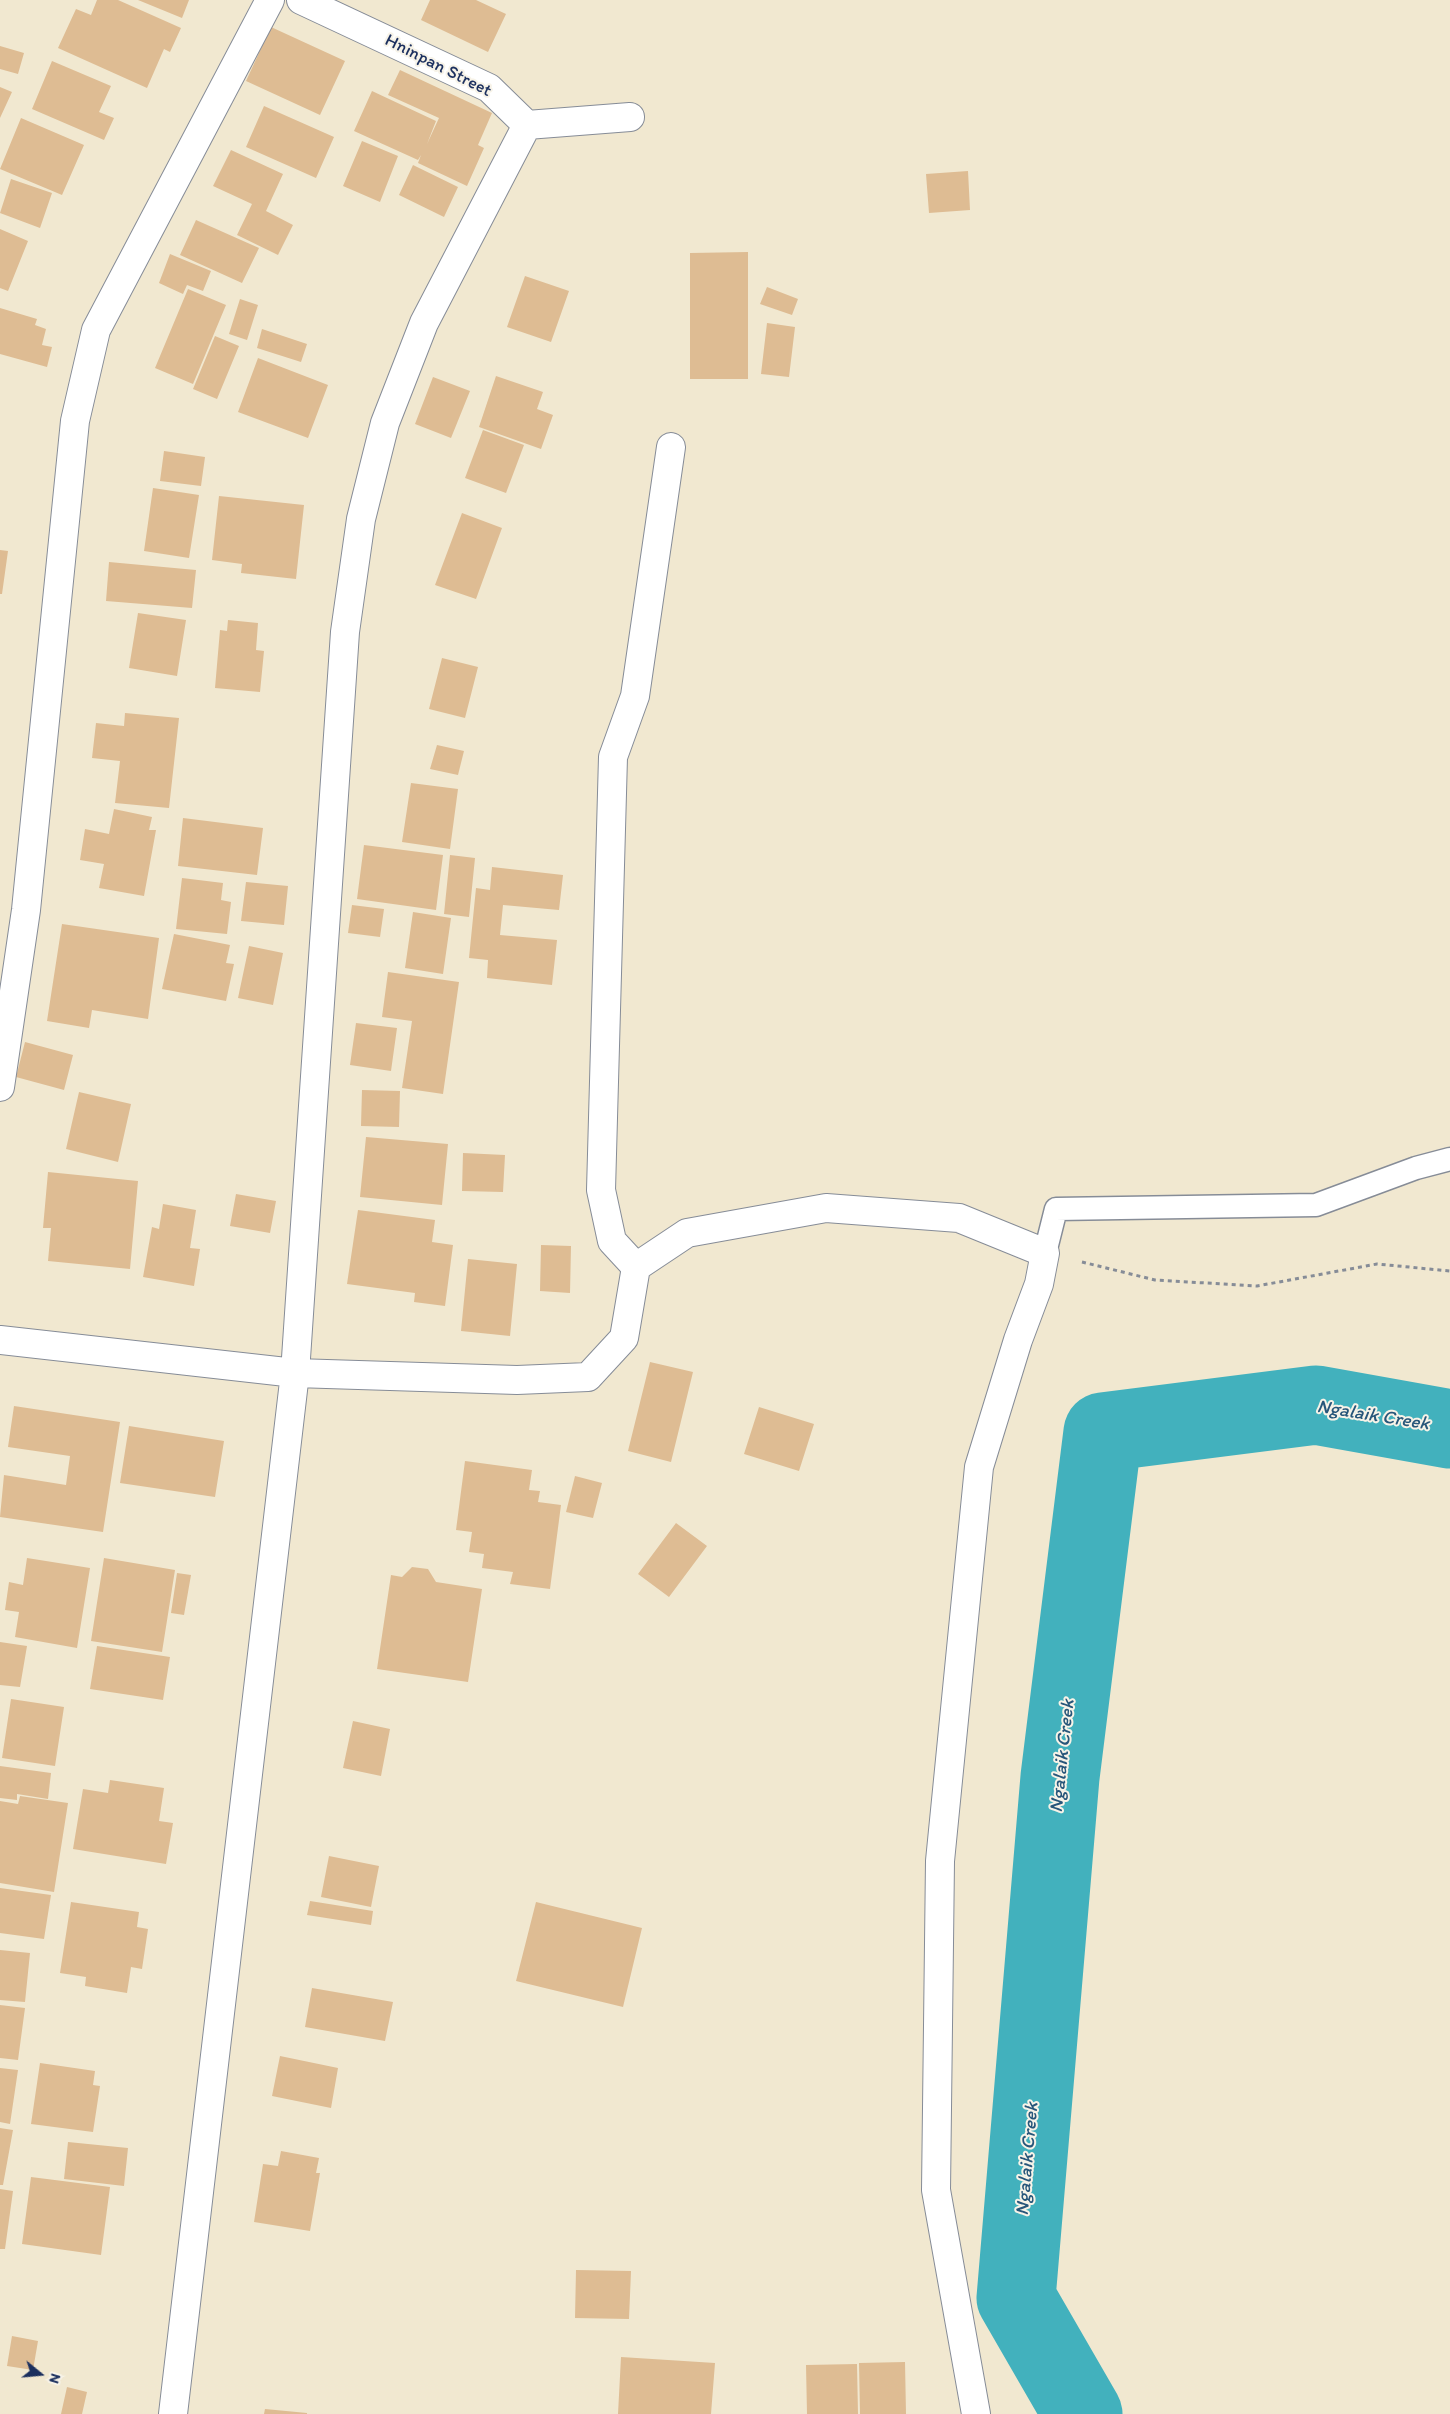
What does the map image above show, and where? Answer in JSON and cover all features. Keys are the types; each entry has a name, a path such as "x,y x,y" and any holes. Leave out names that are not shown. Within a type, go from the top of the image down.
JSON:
{"street":[{"path":"0,1087 26,910 75,421 96,330 270,0"},
{"name":"Hninpan Street","path":"301,0 489,88 527,125"},
{"path":"173,2414 295,1373 345,632 361,519 384,423 424,323 527,125 630,117"},
{"path":"636,1267 612,1241 600,1190 613,757 635,696 671,447"},
{"path":"0,1340 295,1373 517,1380 588,1377 624,1338 636,1267 687,1233 826,1208 959,1218 1045,1253 1038,1284 1018,1340 979,1467 940,1861 936,2190 976,2414"}],"lane":[{"path":"1045,1253 1056,1209 1316,1205 1416,1168 1450,1160"}],"path":[{"path":"1045,1253 1155,1280 1257,1286 1377,1264 1450,1271"}],"building":[{"path":"97,0 118,0 181,28 170,52 164,49 147,88 58,48 76,9 91,15"},
{"path":"138,0 189,0 182,18"},
{"path":"430,0 476,0 506,14 488,52 421,20"},
{"path":"271,27 345,61 320,115 246,81"},
{"path":"0,46 24,53 18,74 0,69"},
{"path":"52,61 111,86 99,112 114,118 104,140 32,109"},
{"path":"400,70 492,113 478,145 484,148 467,186 418,163 421,155 418,160 354,131 372,91 436,121 427,144 439,118 388,95"},
{"path":"0,87 12,92 0,118"},
{"path":"264,106 334,137 316,178 246,147"},
{"path":"21,118 84,145 62,195 0,169"},
{"path":"362,141 398,156 380,202 343,186"},
{"path":"231,150 283,174 266,211 293,225 278,255 237,235 252,204 213,186"},
{"path":"413,165 458,187 444,217 399,195"},
{"path":"968,171 970,210 929,213 926,174"},
{"path":"11,179 52,193 40,228 0,213"},
{"path":"196,220 259,248 242,283 180,255"},
{"path":"0,229 28,241 8,291 0,288"},
{"path":"748,252 748,379 690,379 690,253"},
{"path":"170,254 211,271 203,291 187,285 183,294 159,283"},
{"path":"525,276 569,291 551,342 507,327"},
{"path":"767,287 798,299 792,315 760,304"},
{"path":"188,289 226,305 193,384 155,368"},
{"path":"240,299 258,305 247,340 229,334"},
{"path":"0,308 37,319 35,325 46,329 42,345 52,347 47,367 0,354"},
{"path":"767,323 795,327 789,377 761,374"},
{"path":"262,329 307,344 301,362 257,348"},
{"path":"215,336 239,346 217,399 193,389"},
{"path":"258,358 328,385 308,438 238,412"},
{"path":"496,376 543,392 537,409 553,415 541,449 479,427"},
{"path":"433,377 470,391 451,438 415,424"},
{"path":"483,430 524,445 506,493 465,478"},
{"path":"164,451 205,457 201,486 160,481"},
{"path":"153,488 199,495 189,558 144,551"},
{"path":"219,496 304,505 296,579 241,573 242,564 212,560"},
{"path":"462,513 502,528 476,599 435,585"},
{"path":"0,550 8,551 2,594 0,594"},
{"path":"109,562 196,570 192,608 106,601"},
{"path":"138,613 186,620 177,676 129,668"},
{"path":"228,620 258,623 256,650 264,651 260,692 215,688 220,630 227,631"},
{"path":"442,658 478,667 465,718 429,709"},
{"path":"125,713 179,718 169,808 115,803 120,761 92,758 96,723 124,726"},
{"path":"437,745 464,751 458,775 430,769"},
{"path":"411,783 458,789 450,849 402,842"},
{"path":"114,809 152,817 149,830 156,830 144,896 99,888 104,864 80,860 85,829 109,834"},
{"path":"183,818 263,828 257,875 178,866"},
{"path":"364,845 443,855 436,910 357,899"},
{"path":"450,855 475,858 469,917 444,914"},
{"path":"492,867 563,875 559,910 503,905 500,935 557,940 552,985 487,978 488,960 469,958 476,888 490,890"},
{"path":"182,878 223,883 221,900 231,902 227,934 176,929"},
{"path":"246,882 288,886 284,925 241,921"},
{"path":"352,905 384,909 380,937 348,933"},
{"path":"413,912 451,918 443,974 405,968"},
{"path":"62,924 159,938 148,1019 92,1010 89,1028 47,1021"},
{"path":"174,934 230,945 226,963 234,964 226,1001 162,989"},
{"path":"249,946 283,953 273,1005 238,998"},
{"path":"388,972 459,982 443,1094 402,1088 412,1021 382,1017"},
{"path":"356,1023 397,1028 391,1071 350,1065"},
{"path":"25,1042 73,1055 64,1090 16,1077"},
{"path":"362,1090 400,1091 399,1127 361,1126"},
{"path":"79,1092 131,1104 118,1162 66,1149"},
{"path":"366,1137 448,1144 442,1205 360,1197"},
{"path":"463,1153 505,1155 503,1192 462,1191"},
{"path":"48,1172 138,1181 130,1269 48,1261 51,1228 43,1228"},
{"path":"236,1194 276,1201 270,1233 230,1226"},
{"path":"163,1204 196,1210 190,1248 200,1249 194,1286 143,1277 152,1227 159,1229"},
{"path":"358,1210 435,1220 432,1242 453,1245 445,1306 414,1302 415,1293 347,1284"},
{"path":"541,1245 571,1246 570,1293 540,1291"},
{"path":"468,1259 517,1264 510,1336 461,1331"},
{"path":"650,1362 693,1372 671,1462 628,1451"},
{"path":"14,1406 120,1422 103,1532 0,1517 4,1475 66,1485 70,1456 8,1447"},
{"path":"759,1407 814,1424 799,1471 744,1454"},
{"path":"129,1426 224,1441 215,1497 120,1483"},
{"path":"465,1461 532,1470 529,1490 540,1491 538,1502 561,1505 550,1589 510,1584 513,1572 482,1568 484,1554 469,1552 472,1532 456,1530"},
{"path":"575,1476 602,1483 593,1518 566,1512"},
{"path":"676,1523 707,1546 669,1597 638,1574"},
{"path":"27,1558 90,1568 77,1648 15,1637 19,1612 5,1610 9,1582 23,1585"},
{"path":"104,1558 175,1570 162,1652 91,1641"},
{"path":"412,1567 428,1569 436,1582 482,1589 468,1682 377,1669 391,1575 402,1577"},
{"path":"177,1573 191,1575 184,1615 171,1613"},
{"path":"0,1642 27,1646 20,1687 0,1685"},
{"path":"97,1646 170,1657 163,1700 90,1689"},
{"path":"11,1699 64,1707 55,1766 2,1758"},
{"path":"353,1721 390,1729 381,1776 343,1768"},
{"path":"0,1766 51,1773 48,1799 17,1794 17,1800 0,1798"},
{"path":"110,1780 164,1788 159,1821 173,1823 166,1864 73,1849 83,1789 108,1793"},
{"path":"20,1796 68,1803 54,1892 0,1883 0,1801 18,1804"},
{"path":"329,1856 379,1866 371,1907 321,1897"},
{"path":"0,1888 51,1895 44,1939 0,1933"},
{"path":"310,1901 373,1911 371,1925 307,1915"},
{"path":"71,1902 139,1912 137,1927 148,1929 142,1969 131,1967 127,1993 85,1986 86,1977 60,1973"},
{"path":"536,1902 642,1928 623,2007 516,1981"},
{"path":"0,1950 30,1953 25,2002 0,2000"},
{"path":"312,1988 393,2002 385,2041 305,2027"},
{"path":"0,2005 25,2008 18,2060 0,2058"},
{"path":"280,2056 338,2068 331,2108 272,2096"},
{"path":"40,2063 95,2071 93,2085 100,2086 93,2132 31,2124"},
{"path":"0,2068 18,2070 10,2124 0,2122"},
{"path":"0,2128 13,2130 3,2185 0,2185"},
{"path":"68,2142 128,2148 124,2186 64,2179"},
{"path":"281,2151 319,2158 316,2173 320,2173 310,2231 254,2222 263,2164 278,2166"},
{"path":"31,2177 110,2187 101,2255 22,2244"},
{"path":"0,2189 13,2191 5,2249 0,2249"},
{"path":"576,2270 631,2271 629,2319 575,2318"},
{"path":"12,2336 38,2341 33,2370 7,2366"},
{"path":"621,2357 715,2363 711,2414 618,2414"},
{"path":"905,2362 906,2414 860,2414 859,2363"},
{"path":"857,2364 858,2414 807,2414 806,2365"},
{"path":"67,2387 87,2392 82,2414 61,2414"},
{"path":"265,2409 307,2413 307,2414 264,2414"}],"waterway":[{"name":"Ngalaik Creek","path":"1083,2414 1016,2298 1060,1777 1103,1432 1316,1405 1450,1429"}]}
